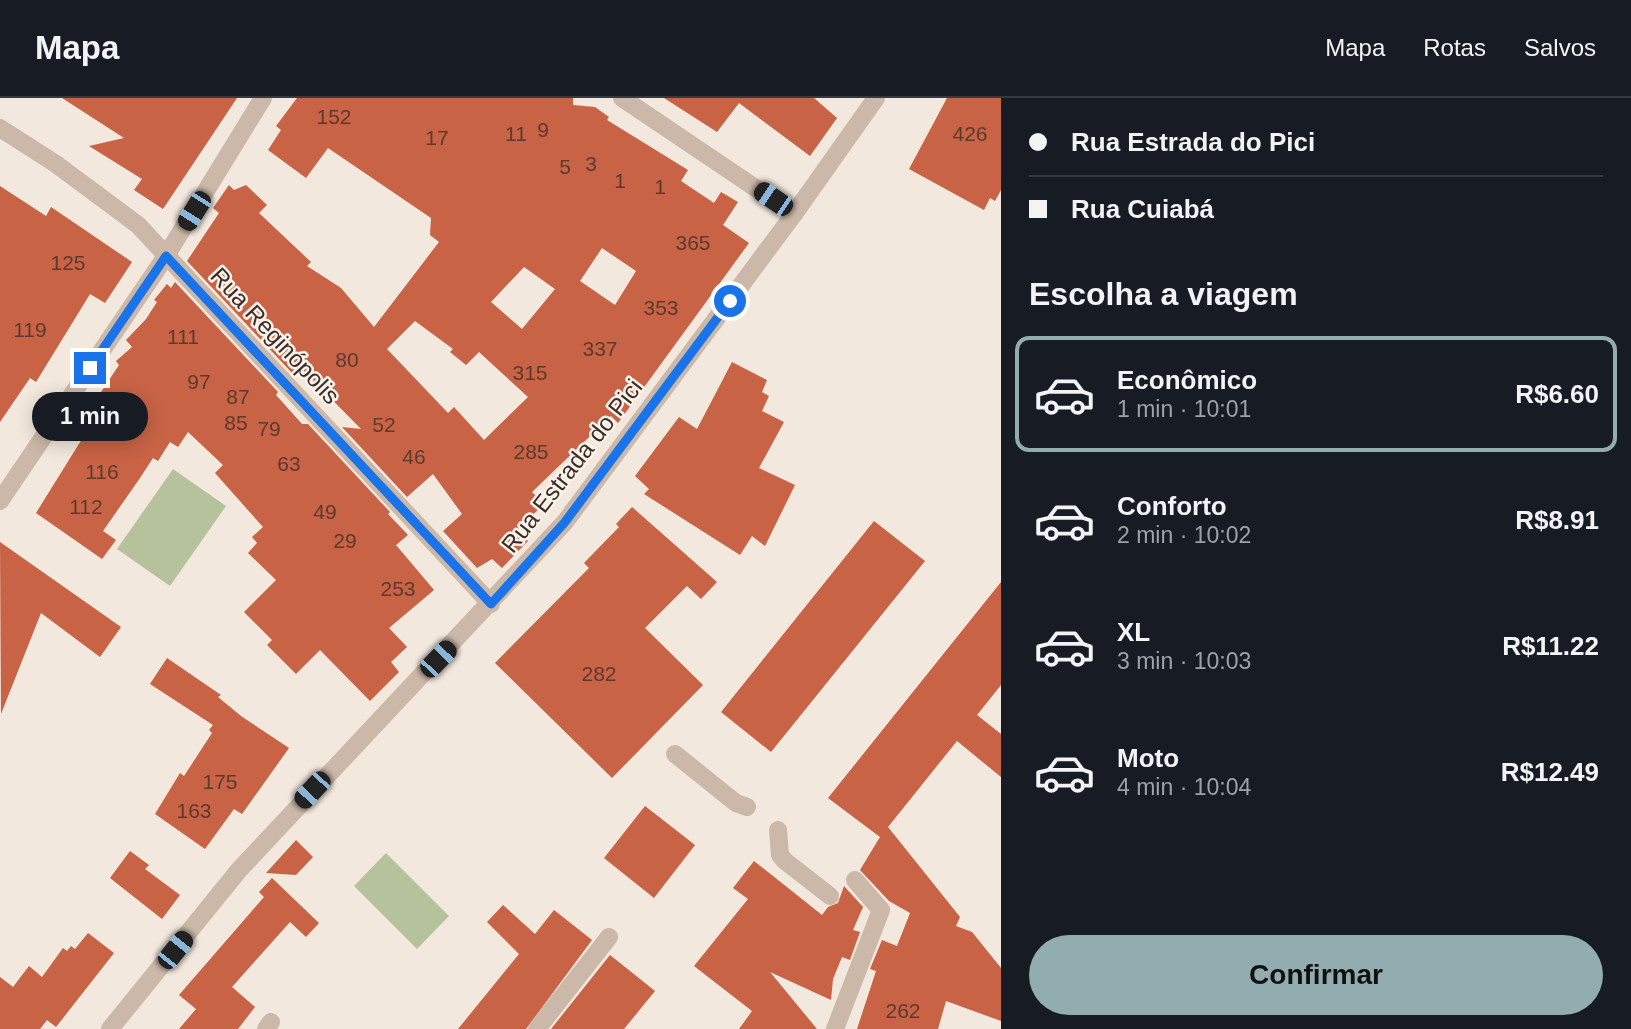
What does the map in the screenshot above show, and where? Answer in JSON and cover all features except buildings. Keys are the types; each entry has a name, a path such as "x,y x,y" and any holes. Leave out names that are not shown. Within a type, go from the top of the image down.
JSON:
{"street":[{"path":"0,501 166,256 264,98"},
{"path":"622,98 794,214"},
{"name":"Rua Estrada do Pici","path":"110,1029 239,870 565,522 794,214 876,98"},
{"name":"Rua Reginópolis","path":"0,128 56,164 138,225 491,604"},
{"path":"675,754 736,803 747,807"},
{"path":"778,830 780,855 830,897"},
{"path":"835,1029 881,910 855,880"},
{"path":"537,1029 608,937"}],"green space":[{"path":"173,469 226,506 170,586 117,549"},
{"path":"386,853 449,916 417,949 354,886"}],"route":[{"path":"90,368 166,256 491,604 565,522 730,301"}]}
